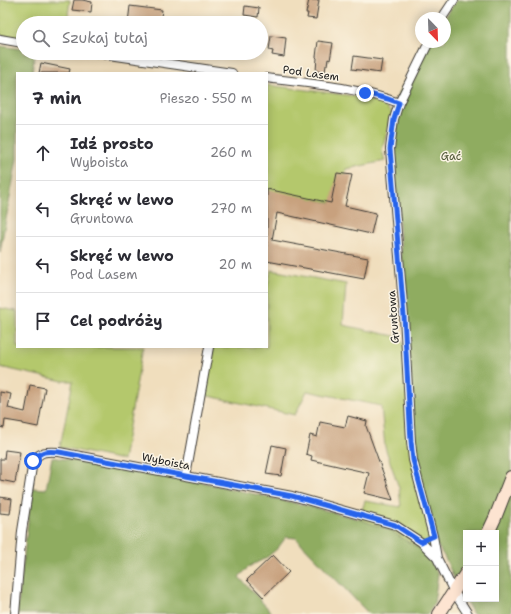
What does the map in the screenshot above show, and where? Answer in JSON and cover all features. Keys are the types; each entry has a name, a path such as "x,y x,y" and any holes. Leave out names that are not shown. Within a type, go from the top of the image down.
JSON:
{"main road":[{"path":"489,530 511,477"},
{"path":"439,614 463,578"}],"street":[{"path":"446,12 454,0"},
{"path":"0,39 16,42"},
{"name":"Gruntowa","path":"426,48 399,103 394,119 390,149 404,316 411,441 413,460 434,536 437,558 454,592 468,614"},
{"path":"144,60 225,72"},
{"name":"Pod Lasem","path":"268,78 341,88 376,95 399,103"},
{"path":"186,476 209,348"},
{"name":"Wyboista","path":"15,614 22,532 33,461 37,456 45,451 59,452 292,496 395,525 421,542 437,558"},
{"path":"421,542 434,536"}],"green space":[{"path":"0,0 70,0 68,16 16,16 16,38 0,35"},
{"name":"Gać","path":"456,0 511,0 511,614 473,614 467,602 499,602 499,530 463,530 463,595 437,545 415,462 392,121 394,102 425,48 451,48 451,12 449,12"},
{"path":"0,46 16,48 16,60 34,60 32,72 16,72 16,164 0,252"},
{"path":"268,85 354,96 383,104 392,114 382,150 385,161 346,169 339,204 268,191"},
{"path":"271,270 346,284 343,325 399,337 404,344 437,545 421,550 391,531 359,519 365,501 401,507 399,488 385,447 381,406 307,391 295,415 204,395 213,348 268,348 268,284"},
{"path":"0,308 16,311 16,348 143,348 123,460 60,447 73,381 63,381 0,367"},
{"path":"52,457 188,479 359,519 391,531 427,555 438,574 434,603 428,614 369,614 296,538 286,537 278,548 266,558 250,566 239,577 273,614 17,614 32,488 46,489"}],"building":[{"path":"74,0 92,2 91,12 72,10"},
{"path":"309,0 319,0 316,19 307,18 308,13 306,13"},
{"path":"130,6 162,10 161,16 129,16"},
{"path":"245,6 259,8 258,16 244,15"},
{"path":"271,36 286,38 284,57 272,55 273,51 269,50"},
{"path":"318,41 333,43 330,60 328,59 325,72 316,71"},
{"path":"354,56 382,60 380,73 352,69"},
{"path":"41,63 70,69 69,72 39,72"},
{"path":"337,173 352,175 345,206 376,213 371,234 277,213 272,240 368,258 364,279 268,261 268,189 331,203"},
{"path":"30,385 45,388 38,427 5,420 4,428 0,427 0,392 11,394 8,408 25,412"},
{"path":"348,416 367,421 366,426 393,500 364,493 369,473 311,460 312,456 306,454 310,435 317,437 320,422 345,427"},
{"path":"272,445 286,448 281,476 266,474"},
{"path":"5,450 20,452 15,483 0,480 0,459 4,459"},
{"path":"0,497 12,499 10,514 0,513"},
{"path":"273,555 289,572 263,597 247,580"}],"route":[{"path":"33,461 37,456 45,451 59,452 292,496 395,525 421,542 434,536 413,460 411,441 404,316 390,149 394,119 399,103 365,93"}]}
